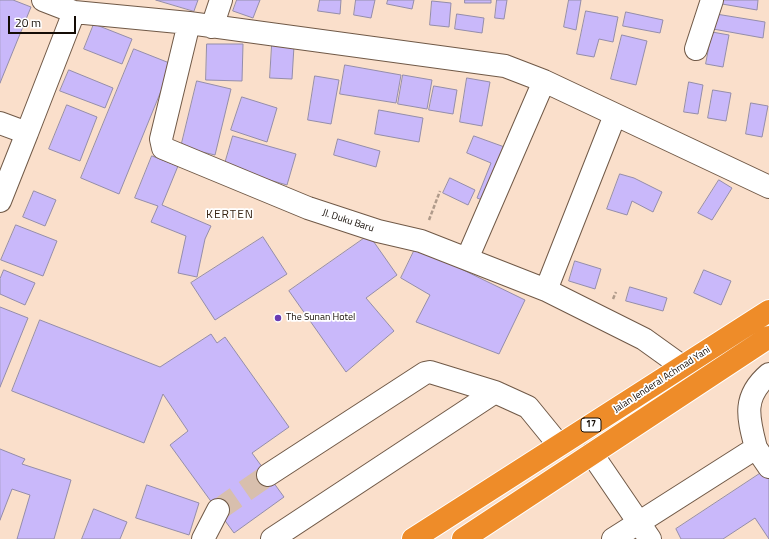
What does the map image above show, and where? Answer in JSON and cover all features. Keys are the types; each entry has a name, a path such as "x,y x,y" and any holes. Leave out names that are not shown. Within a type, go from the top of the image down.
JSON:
{"highway":[{"name":"Jalan Jenderal Achmad Yani","path":"414,539 553,438 683,367 769,311"},
{"name":"17","path":"463,539 769,337"}],"street":[{"path":"43,0 74,12 189,23 506,66 544,81 769,187"},
{"path":"212,27 220,0"},
{"path":"696,49 712,0"},
{"path":"2,190 74,12"},
{"name":"Jl. Duku Baru","path":"189,23 161,139 163,148 308,208 378,231 422,241 546,290 658,348 683,367"},
{"path":"467,259 544,81"},
{"path":"546,290 615,115"},
{"path":"0,123 26,133"},
{"path":"268,475 425,373 434,372 495,392 528,407 535,413 553,438"},
{"path":"769,374 759,383 750,398 748,414 756,448 769,467"},
{"path":"272,539 495,392"},
{"path":"613,539 644,531 756,448"},
{"path":"592,454 644,531"},
{"path":"203,539 218,510"}],"path":[{"path":"422,241 440,191"}],"building":[{"path":"0,0 13,0 31,7 0,83"},
{"path":"156,0 198,0 194,11"},
{"path":"237,0 260,0 253,18 233,11"},
{"path":"320,0 341,0 340,14 318,11"},
{"path":"356,0 375,0 371,18 354,15"},
{"path":"388,0 414,0 412,9 387,4"},
{"path":"465,0 491,0 491,3 465,3"},
{"path":"497,0 507,0 504,19 495,18"},
{"path":"569,0 581,0 576,30 564,27"},
{"path":"722,0 758,0 757,10 722,4"},
{"path":"432,1 451,3 449,27 430,25"},
{"path":"586,11 618,17 613,42 599,39 594,57 577,54"},
{"path":"626,12 663,20 660,33 623,26"},
{"path":"457,14 484,18 482,33 455,29"},
{"path":"716,14 765,22 763,38 713,29"},
{"path":"94,24 132,39 122,64 84,49"},
{"path":"712,32 729,35 723,67 706,64"},
{"path":"622,35 647,41 636,85 611,79"},
{"path":"207,44 243,44 242,81 206,80"},
{"path":"272,45 294,46 292,79 270,78"},
{"path":"134,49 172,64 119,194 81,178"},
{"path":"345,65 401,75 396,103 340,94"},
{"path":"69,70 113,88 105,108 60,91"},
{"path":"403,75 432,80 427,109 398,104"},
{"path":"315,76 339,80 331,124 308,120"},
{"path":"467,78 490,82 482,126 460,122"},
{"path":"197,81 231,89 215,155 181,147"},
{"path":"689,82 703,85 698,114 684,112"},
{"path":"434,86 457,90 453,114 429,110"},
{"path":"713,90 731,93 726,121 708,118"},
{"path":"242,97 277,108 267,142 231,130"},
{"path":"751,103 768,106 762,137 746,134"},
{"path":"67,105 97,117 80,161 49,149"},
{"path":"379,110 423,118 419,142 375,134"},
{"path":"233,136 296,154 287,185 224,167"},
{"path":"474,136 510,149 488,202 477,198 491,163 467,153"},
{"path":"338,139 380,151 376,167 334,155"},
{"path":"152,156 178,166 162,205 211,226 205,239 197,277 178,273 186,236 151,222 158,206 135,198"},
{"path":"620,174 634,178 662,192 653,212 632,201 627,215 607,209"},
{"path":"450,178 475,190 468,205 443,193"},
{"path":"719,180 732,188 712,220 698,213"},
{"path":"34,191 56,200 45,226 23,217"},
{"path":"16,225 57,241 43,276 1,260"},
{"path":"369,235 397,275 366,298 394,331 346,372 289,291"},
{"path":"263,237 287,274 215,320 191,283"},
{"path":"416,247 525,300 499,354 416,322 430,295 401,278"},
{"path":"575,261 601,269 595,289 569,281"},
{"path":"4,270 35,283 25,305 0,294 0,279"},
{"path":"704,270 731,281 721,305 694,293"},
{"path":"630,287 667,298 663,311 626,301"},
{"path":"0,307 28,318 0,387"},
{"path":"40,320 160,367 211,334 217,343 225,337 289,427 252,453 284,497 234,533 170,445 188,431 163,394 144,443 12,391"},
{"path":"0,449 25,459 22,464 71,480 54,539 17,539 30,495 12,489 0,520"},
{"path":"767,469 769,472 769,539 755,518 723,539 681,539 676,529"},
{"path":"147,485 199,503 189,535 136,518"},
{"path":"94,509 127,522 120,539 82,539"}],"tunnel":[{"path":"218,510 268,475"}],"place":[{"name":"The Sunan Hotel","path":"278,318"}],"district":[{"name":"KERTEN","path":"230,215"}]}
